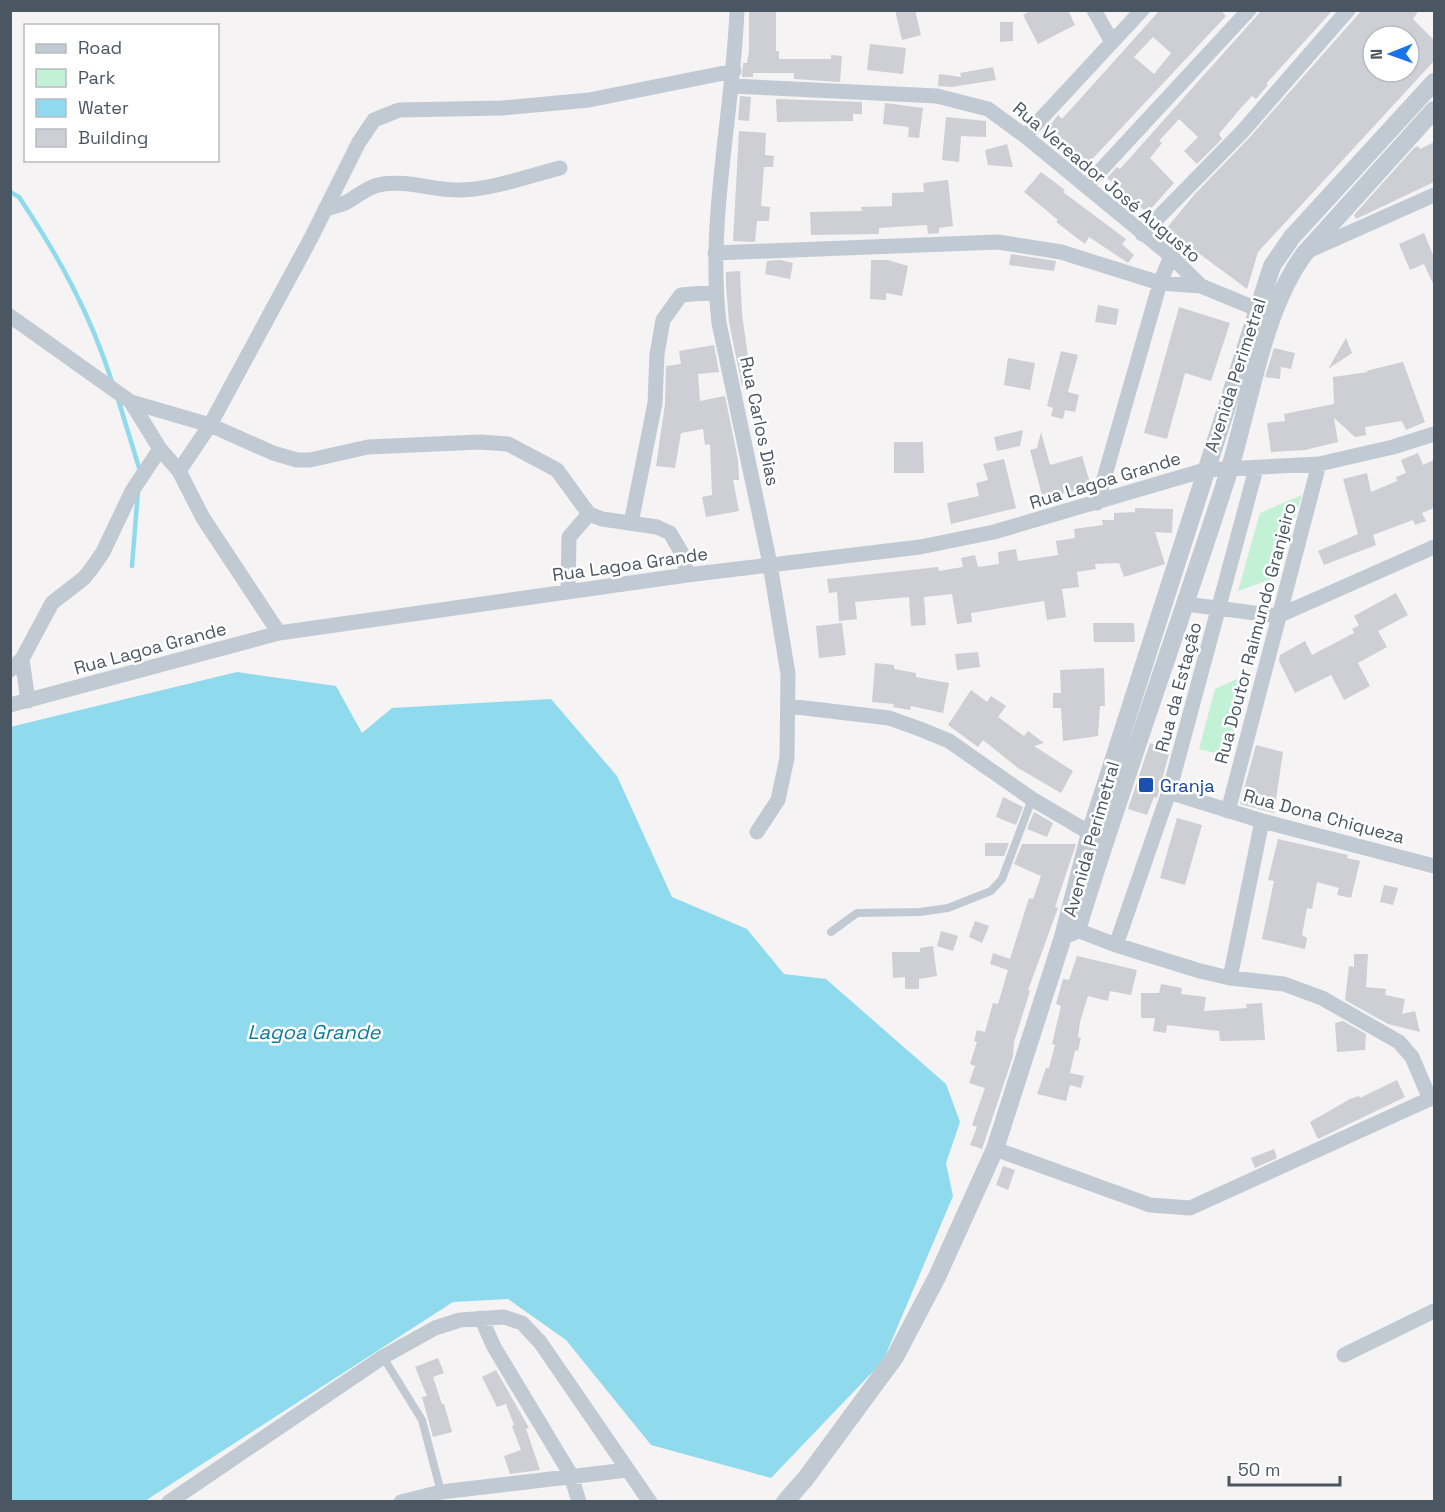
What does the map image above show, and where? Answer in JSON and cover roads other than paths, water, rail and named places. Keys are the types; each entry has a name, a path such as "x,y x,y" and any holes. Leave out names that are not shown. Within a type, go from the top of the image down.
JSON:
{"street":[{"name":"Rua Carlos Dias","path":"737,10 733,78 715,253 716,292 719,323 770,564 788,675 787,758 778,800 757,832"},
{"path":"1094,10 1112,42"},
{"path":"1025,136 1142,10"},
{"path":"1086,186 1249,10"},
{"path":"1142,234 1242,132 1348,10"},
{"name":"Rua Vereador José Augusto","path":"179,471 210,425 367,127 381,116 399,110 502,108 589,100 733,78 937,96 988,109 1025,136 1171,256 1202,286 1265,313"},
{"name":"Avenida Perimetral","path":"1070,933 1090,833 1118,772 1186,604 1229,471 1265,313 1272,266 1292,237 1434,82"},
{"name":"Avenida Perimetral","path":"1070,933 1205,470 1265,313 1305,253 1434,110"},
{"path":"325,209 346,202 369,187 382,184 398,183 443,190 478,189 560,168"},
{"path":"1305,253 1434,195"},
{"path":"715,253 1020,243 1100,263 1160,284 1202,286"},
{"path":"1097,503 1160,284 1171,256"},
{"path":"631,523 655,403 657,354 663,320 681,295 716,292"},
{"path":"10,316 131,402 210,425 273,453 297,460 310,460 368,447 474,442 508,444 557,470 589,513 602,519 631,523 670,533 683,555 687,575"},
{"path":"131,402 160,449 179,471 203,518 279,633"},
{"name":"Rua Lagoa Grande","path":"10,705 279,633 687,575 920,547 994,532 1205,470 1229,471 1319,464 1377,452 1434,434"},
{"path":"10,670 22,659 52,603 84,578 103,552 132,491 160,449"},
{"name":"Rua Doutor Raimundo Granjeiro","path":"1228,811 1319,464"},
{"name":"Rua da Estação","path":"1116,945 1169,792 1256,469"},
{"path":"568,592 569,537 589,513"},
{"path":"1186,604 1278,616 1434,547"},
{"path":"22,659 28,701"},
{"path":"788,706 889,718 949,741 1032,799 1090,833"},
{"name":"Rua Dona Chiqueza","path":"1169,792 1262,821 1434,866"},
{"path":"1230,978 1262,821"},
{"path":"785,1502 806,1478 895,1358 937,1277 995,1149 1070,933 1230,978 1284,984 1322,998 1399,1042 1429,1079 1432,1098 1190,1208 1150,1204 995,1149"},
{"path":"1344,1355 1434,1311"},
{"path":"169,1502 383,1357 447,1323 504,1317 522,1323 530,1330 650,1502"},
{"path":"481,1318 504,1365 571,1475 579,1502"},
{"path":"401,1502 441,1492 627,1470"},
{"path":"492,1486 497,1502"}],"lane":[{"path":"831,932 857,913 920,912 948,908 991,891 1002,879 1032,799"},
{"path":"383,1357 422,1420 441,1492"}],"water":[{"name":"Lagoa Grande","path":"237,672 336,686 362,733 392,708 551,699 617,776 672,897 747,929 784,974 826,979 946,1084 960,1122 946,1163 953,1196 883,1361 771,1478 651,1445 566,1340 508,1299 453,1302 145,1501 11,1501 10,727"}],"waterway":[{"path":"10,192 19,197 72,286 94,332 112,382"},
{"path":"118,399 140,471"},
{"path":"132,566 138,491"}],"place":[{"name":"Granja","path":"1146,785"}]}
